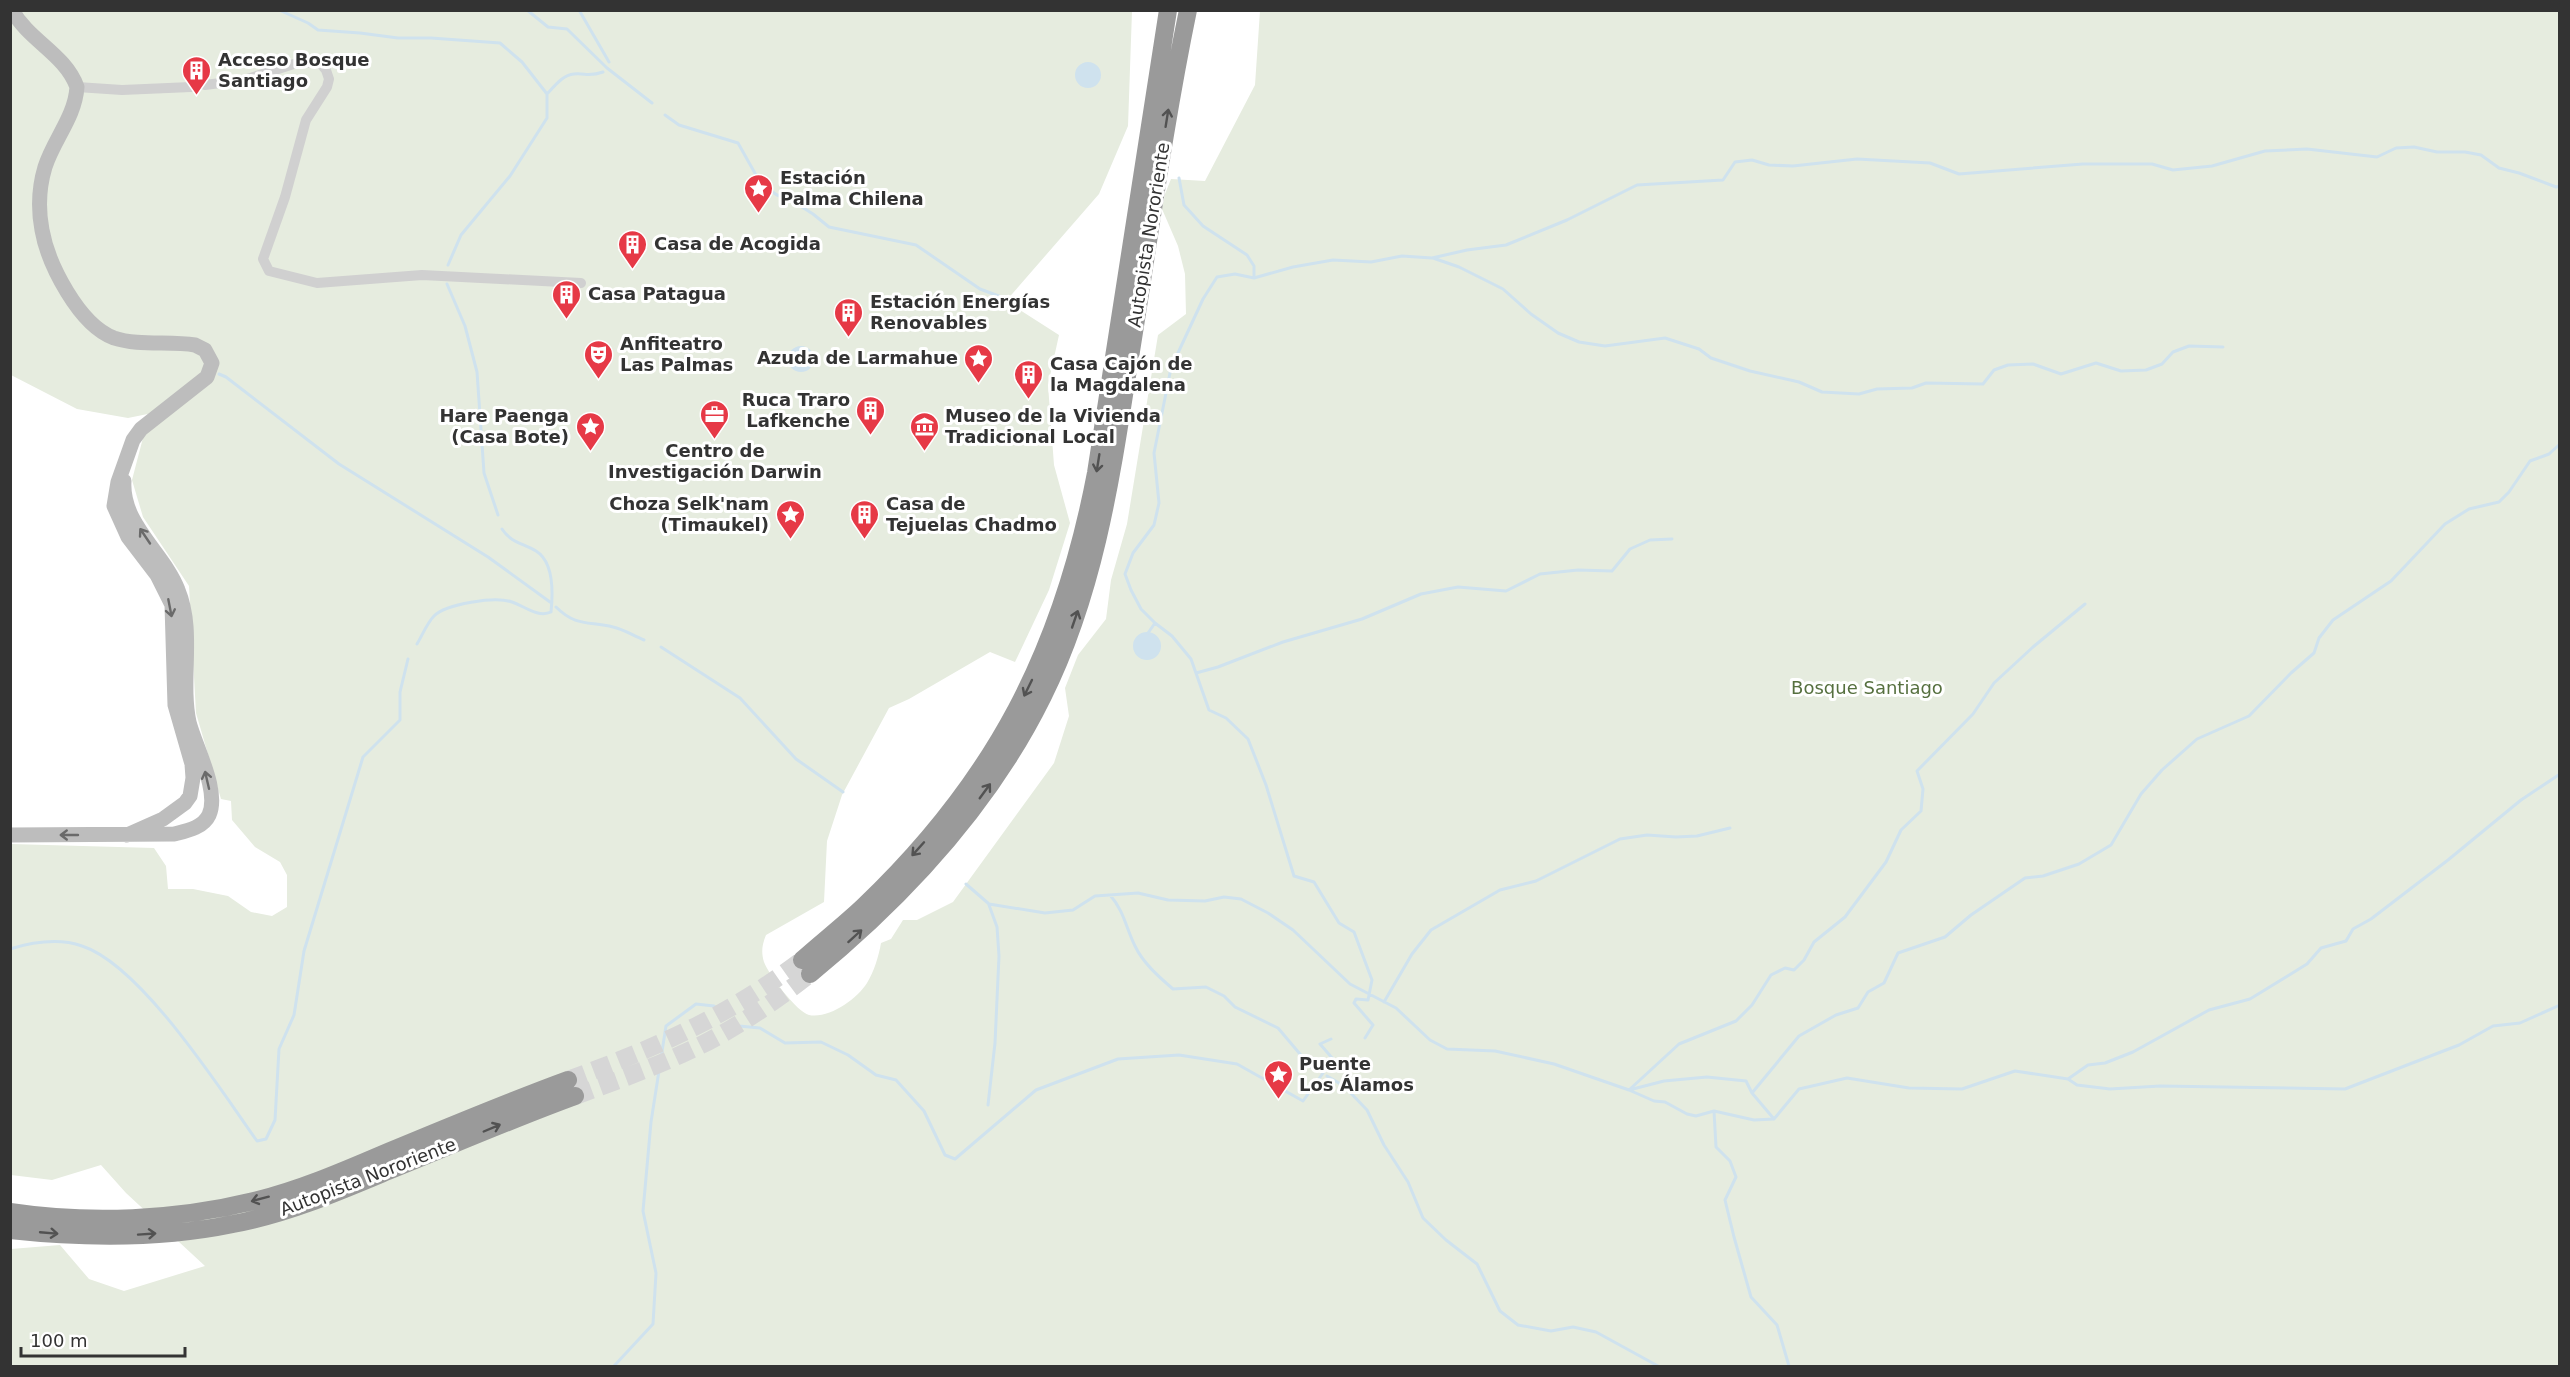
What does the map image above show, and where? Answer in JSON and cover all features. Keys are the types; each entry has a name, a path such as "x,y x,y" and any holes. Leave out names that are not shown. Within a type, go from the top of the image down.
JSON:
{"highway":[{"name":"Autopista Nororiente","path":"1168,10 1096,473 1082,541 1056,627 1011,722 961,797 932,833 806,967 884,909 957,828 993,780 1020,738 1044,695 1065,646 1083,596 1102,523 1169,105 1188,10"},
{"name":"Autopista Nororiente","path":"10,1230 87,1227 188,1231 255,1220 327,1197 533,1102 571,1088"},
{"name":"Autopista Nororiente","path":"10,1212 87,1227"}],"street":[{"path":"12,10 22,25 61,60 77,87 72,111 49,156 41,190 42,231 51,259 68,293 99,330 124,340 195,345 205,350 212,363 207,377 141,429 133,440 118,482 114,506 128,537 157,575 172,605 175,705 193,778 190,796 185,803 163,819 127,835"},
{"path":"205,85 244,81 300,62 321,64 326,70 329,79 327,87 306,120 285,197 263,259 269,271 317,283 422,275 581,283"},
{"path":"77,87 122,90 190,87"},
{"path":"10,835 174,834 203,823 209,816 211,797 207,776 187,708 183,607 171,575 127,507 123,490 125,462"},
{"path":"185,803 187,814 192,819 209,816"}],"green space":[{"name":"Bosque Santiago","path":"10,11 1132,11 1128,126 1099,194 1006,301 1059,335 1048,385 1054,465 1070,523 1049,590 1015,662 990,652 909,699 889,708 842,795 827,841 824,902 766,935 764,942 762,952 764,962 777,983 797,1007 809,1015 817,1015 834,1011 857,995 870,979 881,943 891,939 903,920 917,920 953,902 1054,763 1069,716 1065,688 1078,655 1106,619 1111,580 1127,524 1158,335 1186,314 1185,274 1178,246 1162,209 1165,194 1171,179 1205,181 1255,85 1260,11 2559,11 2559,1366 11,1366 11,1249 60,1245 89,1279 124,1291 205,1266 126,1193 101,1165 52,1180 11,1175 11,844 154,848 166,866 168,889 193,889 228,896 251,912 272,916 287,907 287,875 280,862 255,847 232,820 231,801 221,799 196,713 189,586 143,517 132,480 144,434 177,408 128,418 77,409 11,375"}],"water":[{"path":"1088,62 1097,66 1101,75 1097,84 1088,88 1079,84 1075,75 1079,66"},
{"path":"801,346 810,350 814,359 810,368 801,372 792,368 788,359 792,350"},
{"path":"1147,632 1157,636 1161,646 1157,656 1147,660 1137,656 1133,646 1137,636"}],"waterway":[{"path":"279,10 318,30 398,38 500,43 522,62 547,94 547,118 510,176 461,235 448,265"},
{"path":"527,10 548,27 567,29 607,68 652,103"},
{"path":"579,10 609,62"},
{"path":"547,94 570,75 603,72"},
{"path":"665,115 679,125 738,143 761,184 777,195 791,200 829,227 916,245 980,289 1004,298"},
{"path":"1254,278 1293,267 1333,260 1371,262 1402,256 1432,258 1467,250 1506,245 1567,220 1637,185 1723,180 1735,162 1752,160 1769,165 1793,166 1857,159 1930,163 1959,174 2083,164 2152,164 2173,170 2212,166 2265,151 2307,149 2377,157 2396,148 2414,147 2437,152 2465,152 2481,155 2499,168 2556,187 2560,186"},
{"path":"1179,178 1184,205 1203,226 1247,255 1254,266 1254,278"},
{"path":"1433,258 1459,267 1503,289 1531,314 1558,333 1579,342 1605,346 1665,338 1699,349 1711,358 1750,371 1799,382 1822,392 1859,394 1877,389 1912,388 1926,383 1983,384 1994,370 2008,365 2033,364 2061,374 2096,363 2121,371 2146,370 2162,364 2173,352 2189,346 2223,347"},
{"path":"1155,623 1141,609 1125,574 1133,553 1154,525 1159,503 1154,453 1171,368 1203,299 1217,277 1235,274 1254,278"},
{"path":"447,284 465,326 477,372 484,473 498,515"},
{"path":"219,374 226,377 339,464 488,557 550,602"},
{"path":"1752,1093 1799,1036 1836,1015 1858,1008 1868,992 1884,983 1898,953 1945,937 1971,915 2025,878 2043,876 2079,864 2111,845 2141,794 2162,770 2197,739 2249,716 2314,653 2319,638 2333,620 2391,581 2445,524 2469,509 2499,502 2509,492 2530,461 2549,454 2560,444"},
{"path":"417,644 434,616 459,605 504,600 536,613 551,612 552,587 546,562 536,551 513,540 502,529"},
{"path":"1196,673 1283,642 1362,619 1421,594 1458,587 1506,591 1540,574 1578,570 1612,571 1630,549 1650,540 1672,539"},
{"path":"1774,1119 1754,1120 1714,1111 1696,1116 1687,1114 1665,1102 1654,1101 1629,1090 1679,1044 1736,1021 1752,1005 1771,975 1785,968 1794,970 1804,960 1814,942 1845,917 1886,862 1901,830 1921,811 1923,789 1917,771 1973,714 1994,683 2085,604"},
{"path":"556,607 576,621 617,628 644,640"},
{"path":"1148,633 1155,623 1172,636 1191,659 1209,710 1226,718 1248,739 1266,785 1294,876 1314,882 1339,923 1354,932 1372,980 1368,1000 1356,999 1354,1003 1373,1025 1365,1038"},
{"path":"661,647 740,698 796,759 843,792"},
{"path":"10,949 28,944 64,942 82,946 105,958 129,977 154,1002 201,1061 257,1141 266,1139 275,1120 279,1049 294,1015 304,951 363,757 400,720 400,692 408,659"},
{"path":"2068,1079 2088,1065 2105,1063 2133,1052 2209,1010 2250,999 2307,964 2321,948 2346,941 2353,929 2371,919 2521,800 2560,774"},
{"path":"1384,1002 1412,954 1431,930 1500,890 1536,881 1620,839 1647,835 1697,836 1730,828"},
{"path":"966,884 989,904 1045,913 1073,910 1095,896 1138,893 1168,900 1205,901 1224,897 1241,899 1268,913 1293,930 1350,984 1396,1008 1430,1040 1447,1049 1495,1051 1554,1064 1629,1090 1664,1081 1707,1077 1746,1081 1752,1093 1774,1119 1799,1089 1847,1078 1909,1088 1962,1089 2015,1071 2068,1079 2077,1085 2110,1089 2160,1086 2345,1089 2459,1045 2493,1026 2520,1023 2560,1005"},
{"path":"1110,895 1119,907 1142,958 1173,989 1206,987 1224,996 1235,1007 1278,1028 1311,1067"},
{"path":"988,1105 995,1043 999,956 997,927 989,905"},
{"path":"614,1366 653,1324 656,1273 643,1211 651,1122 666,1026 696,1004 714,1006 719,1012"},
{"path":"739,1026 760,1028 785,1043 821,1042 848,1055 876,1075 896,1080 924,1111 945,1155 955,1159 1036,1090 1118,1059 1179,1055 1237,1064 1303,1101 1333,1059 1320,1044 1331,1039"},
{"path":"1327,1076 1344,1086 1367,1110 1384,1145 1408,1182 1423,1218 1446,1240 1477,1264 1500,1311 1518,1325 1551,1331 1573,1327 1596,1332 1658,1366"},
{"path":"1714,1111 1716,1147 1730,1161 1736,1177 1725,1200 1751,1297 1777,1325 1789,1366"}],"tunnel":[{"path":"568,1080 631,1056 718,1015 802,960"},
{"path":"575,1096 699,1046 764,1008 810,974"}],"place":[{"name":"Acceso Bosque Santiago","path":"197,96"},
{"name":"Estación Palma Chilena","path":"759,214"},
{"name":"Casa de Acogida","path":"633,270"},
{"name":"Casa Patagua","path":"567,320"},
{"name":"Estación Energías Renovables","path":"849,338"},
{"name":"Anfiteatro Las Palmas","path":"599,380"},
{"name":"Azuda de Larmahue","path":"979,384"},
{"name":"Casa Cajón de la Magdalena","path":"1029,400"},
{"name":"Ruca Traro Lafkenche","path":"871,436"},
{"name":"Centro de Investigación Darwin","path":"715,440"},
{"name":"Hare Paenga (Casa Bote)","path":"590,452"},
{"name":"Museo de la Vivienda Tradicional Local","path":"924,452"},
{"name":"Choza Selk'nam (Timaukel)","path":"790,540"},
{"name":"Casa de Tejuelas Chadmo","path":"865,540"},
{"name":"Puente Los Álamos","path":"1278,1100"}]}
